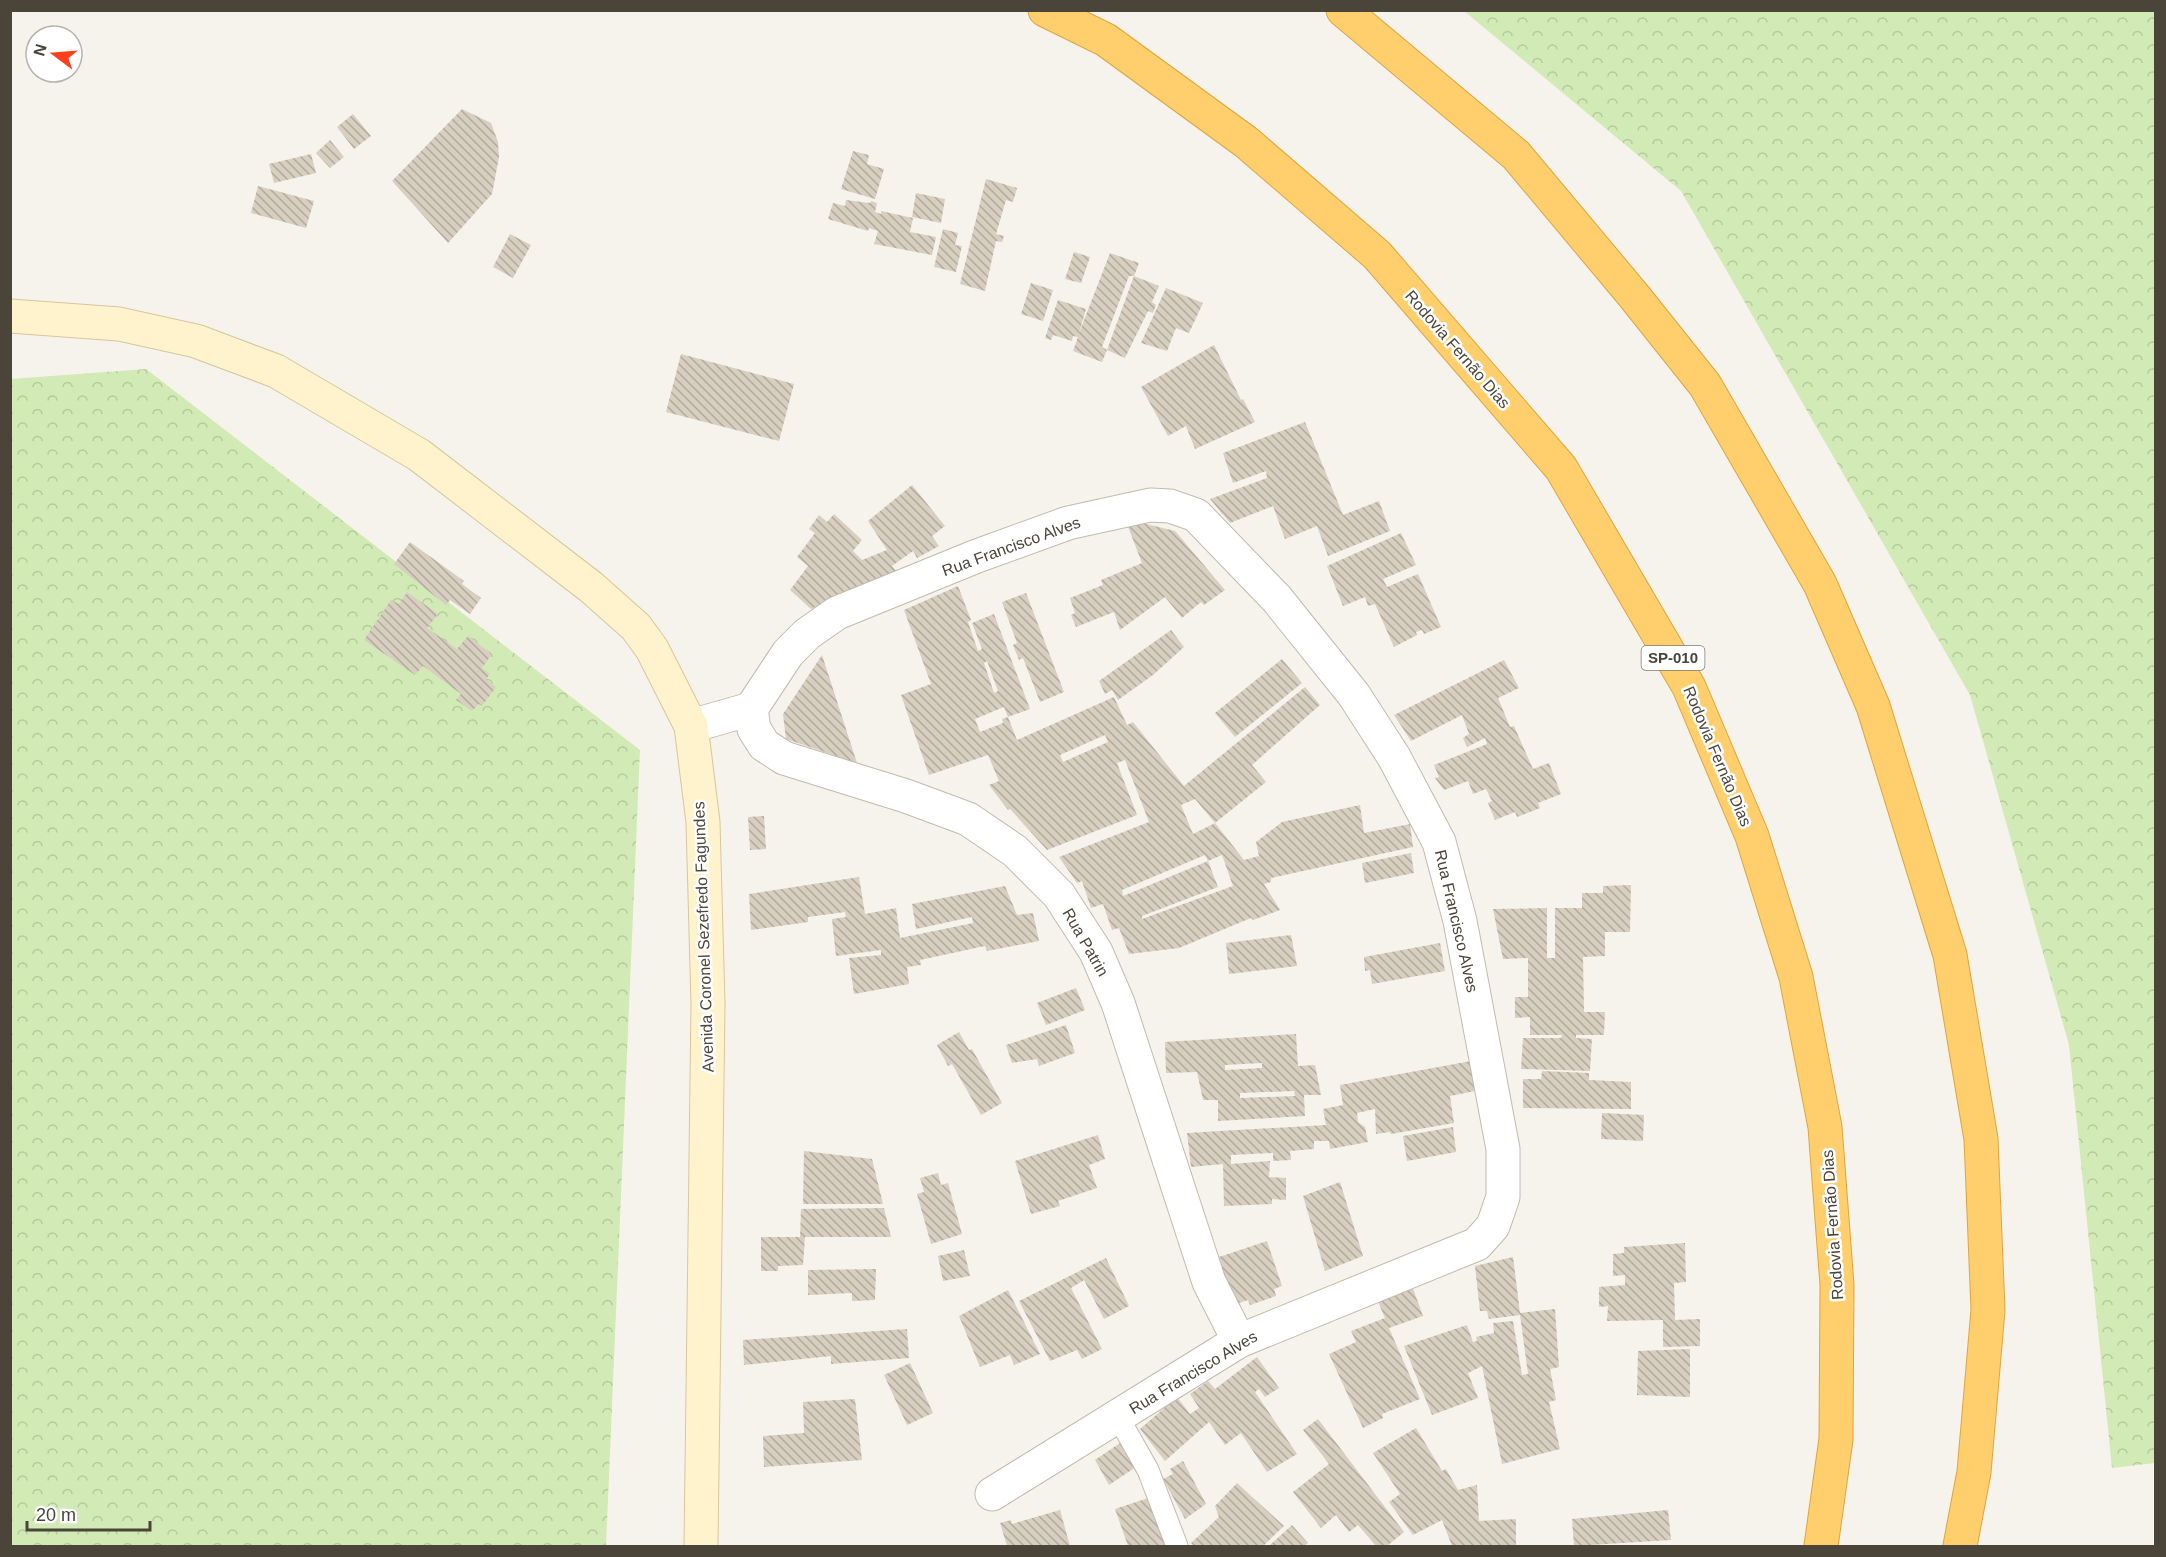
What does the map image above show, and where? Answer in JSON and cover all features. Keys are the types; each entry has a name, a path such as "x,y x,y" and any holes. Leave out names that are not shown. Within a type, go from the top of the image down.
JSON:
{"highway":[{"name":"Rodovia Fernão Dias","path":"1045,10 1115,46 1246,142 1377,255 1561,468 1689,687 1752,836 1793,966 1825,1127 1837,1309 1836,1439 1821,1546"},
{"path":"1343,10 1516,155 1705,385 1820,584 1873,706 1950,955 1982,1139 1988,1311 1974,1472 1960,1546"}],"main road":[{"name":"Avenida Coronel Sezefredo Fagundes","path":"10,316 119,324 196,341 276,371 418,455 591,587 636,627 652,649 691,726 703,822 708,1004 701,1546"}],"street":[{"name":"Rua Francisco Alves","path":"751,709 788,653 807,634 837,614 977,556 1068,523 1150,505 1170,506 1196,515 1277,599 1354,696 1394,757 1439,842 1460,921 1503,1149 1503,1197 1492,1226 1478,1244 1239,1341 992,1494"},
{"path":"691,726 751,709"},
{"name":"Rua Patrin","path":"751,709 754,729 764,745 784,758 906,796 968,819 1015,851 1059,895 1096,952 1118,1003 1209,1282 1239,1341"}],"lane":[{"path":"1118,1417 1149,1470 1178,1546"}],"green space":[{"path":"1464,11 2155,11 2155,1463 2112,1468 2069,1045 1970,695 1681,191"},
{"path":"146,369 640,750 606,1546 11,1546 11,379"}],"building":[{"path":"462,109 491,123 498,142 499,157 492,194 448,243 392,181"},
{"path":"353,114 371,136 354,149 337,127"},
{"path":"330,140 344,157 330,168 316,153"},
{"path":"853,151 869,155 867,164 884,169 875,199 841,189"},
{"path":"311,154 316,173 274,183 269,164"},
{"path":"986,179 1017,188 1013,202 1006,200 996,234 1004,236 1002,242 996,241 985,291 960,284"},
{"path":"258,186 314,201 306,228 251,213"},
{"path":"916,193 945,199 941,223 912,217"},
{"path":"846,200 870,203 871,201 877,203 875,212 881,214 881,211 913,218 910,232 936,237 932,255 874,244 878,231 869,228 868,231 828,219 833,203 845,206"},
{"path":"943,229 958,233 955,245 962,246 956,272 934,267"},
{"path":"510,234 531,245 513,278 493,267"},
{"path":"1074,252 1090,257 1081,283 1065,279"},
{"path":"1110,253 1139,263 1134,276 1129,276 1102,347 1107,350 1102,362 1073,351 1078,337 1073,336 1072,341 1053,335 1051,340 1045,338 1058,300 1086,309 1079,333"},
{"path":"1134,276 1159,286 1152,302 1156,305 1153,313 1148,311 1125,358 1107,350"},
{"path":"1031,283 1053,290 1043,321 1021,314"},
{"path":"1166,288 1203,303 1189,333 1176,328 1167,351 1141,343"},
{"path":"1214,345 1241,400 1243,399 1255,422 1195,449 1186,426 1168,436 1141,387"},
{"path":"681,354 794,384 779,441 666,412"},
{"path":"1305,422 1343,515 1379,501 1390,531 1328,556 1317,526 1285,539 1273,506 1230,523 1210,499 1267,478 1266,471 1233,483 1223,453"},
{"path":"912,485 945,526 932,536 939,546 917,558 913,551 892,566 896,571 811,609 790,590 808,566 797,557 815,533 809,529 819,515 827,522 834,514 862,540 853,551 862,560 887,550 868,521"},
{"path":"1142,523 1175,531 1225,590 1204,605 1201,602 1182,618 1165,597 1120,630 1114,612 1076,627 1071,615 1075,613 1070,598 1103,585 1101,580 1142,563 1127,524"},
{"path":"1401,533 1416,565 1383,579 1387,587 1418,574 1441,627 1424,634 1422,630 1416,632 1417,635 1394,647 1375,604 1368,606 1365,597 1343,606 1327,566"},
{"path":"410,542 464,581 462,584 481,598 470,614 450,600 446,605 394,564"},
{"path":"958,586 971,620 968,622 978,651 982,649 972,623 994,614 1030,709 1008,717 1017,740 1114,697 1127,725 1133,722 1184,786 1305,687 1320,705 1252,765 1266,782 1215,823 1244,860 1259,856 1256,842 1282,822 1360,805 1364,833 1410,824 1413,847 1271,878 1271,882 1264,884 1280,910 1253,920 1251,918 1179,948 1129,954 1119,928 1112,930 1103,904 1091,908 1082,881 1077,883 1059,857 1149,822 1125,760 1117,763 1137,815 1047,850 1010,809 1008,810 989,785 999,781 988,755 929,775 901,695 931,684 904,610","holes":["987,661 998,691 994,693 984,663","1004,707 1008,717 1002,719 1003,723 980,732 975,719","1105,735 1108,742 1063,762 1060,755","1195,799 1215,823 1193,834 1181,805","1205,855 1208,861 1123,896 1122,890","1222,855 1233,886 1142,919 1142,916 1218,887 1208,861"]},
{"path":"407,592 438,614 427,628 457,649 468,636 492,654 482,668 490,674 486,679 496,687 482,706 479,704 472,711 456,700 461,694 423,666 415,675 364,640 391,600 399,604"},
{"path":"1026,593 1064,692 1040,702 1023,658 1019,660 1013,645 1017,643 1002,602"},
{"path":"1171,630 1184,647 1153,675 1118,700 1112,690 1105,694 1099,681"},
{"path":"822,655 857,763 786,739 783,714"},
{"path":"1282,659 1302,683 1235,737 1215,713"},
{"path":"1504,660 1519,688 1498,698 1510,727 1514,726 1533,769 1549,763 1561,794 1538,803 1540,808 1517,817 1515,812 1495,820 1488,803 1492,801 1486,789 1473,794 1468,781 1444,790 1435,778 1439,777 1434,765 1487,744 1485,738 1467,747 1463,738 1469,734 1462,715 1411,741 1394,715"},
{"path":"764,816 766,849 750,850 748,817"},
{"path":"1411,853 1414,873 1365,883 1362,863"},
{"path":"859,877 865,914 896,908 900,938 973,923 972,917 916,929 912,904 1005,886 1017,915 1033,913 1039,941 987,951 985,946 920,960 921,965 907,967 909,984 854,994 849,958 881,955 881,950 836,956 832,919 846,917 845,912 808,917 808,922 751,930 749,894"},
{"path":"1631,885 1630,932 1605,932 1605,956 1583,957 1584,1012 1605,1012 1604,1035 1576,1035 1576,1038 1592,1039 1590,1071 1521,1069 1523,1038 1561,1038 1562,1035 1530,1035 1530,1017 1515,1018 1515,997 1528,997 1528,958 1503,959 1493,909 1547,908 1547,958 1555,958 1555,908 1582,908 1582,893 1603,893 1603,886"},
{"path":"1291,935 1297,966 1229,974 1226,943"},
{"path":"1440,943 1445,971 1372,984 1370,970 1365,971 1364,957"},
{"path":"1076,988 1085,1010 1046,1025 1037,1003"},
{"path":"1066,1025 1075,1053 1039,1066 1037,1059 1012,1063 1006,1045"},
{"path":"959,1032 969,1050 972,1049 1002,1103 981,1115 952,1064 948,1066 937,1045"},
{"path":"1296,1034 1298,1066 1315,1065 1321,1095 1304,1095 1305,1116 1218,1121 1218,1100 1203,1100 1197,1072 1166,1073 1165,1042","holes":["1262,1063 1262,1068 1225,1070 1225,1065","1294,1091 1295,1096 1240,1098 1240,1093"]},
{"path":"1471,1061 1475,1091 1450,1096 1454,1123 1391,1134 1390,1132 1376,1134 1375,1109 1357,1113 1358,1122 1365,1127 1368,1142 1330,1149 1329,1141 1314,1141 1314,1149 1290,1151 1291,1160 1273,1161 1273,1153 1231,1155 1231,1164 1270,1161 1269,1177 1286,1178 1286,1200 1272,1199 1272,1204 1224,1206 1223,1164 1191,1167 1187,1133 1326,1125 1323,1109 1343,1105 1340,1085"},
{"path":"1542,1071 1589,1073 1589,1080 1631,1082 1631,1109 1523,1108 1523,1079 1541,1079"},
{"path":"1602,1113 1644,1115 1643,1141 1601,1139"},
{"path":"1453,1127 1456,1152 1407,1161 1403,1136"},
{"path":"1098,1135 1105,1159 1089,1165 1097,1188 1058,1201 1060,1206 1031,1214 1015,1161"},
{"path":"804,1151 872,1159 883,1204 803,1204"},
{"path":"938,1173 941,1185 948,1183 962,1234 931,1244 917,1194 924,1192 920,1178"},
{"path":"1340,1182 1363,1256 1325,1271 1303,1196"},
{"path":"884,1208 891,1237 805,1237 803,1265 778,1266 778,1271 761,1271 761,1237 800,1237 801,1209"},
{"path":"1267,1241 1282,1286 1274,1289 1276,1296 1250,1305 1248,1300 1236,1304 1212,1264 1221,1262 1219,1257"},
{"path":"1685,1243 1686,1282 1674,1283 1675,1320 1700,1319 1700,1346 1663,1347 1663,1320 1607,1321 1608,1306 1599,1307 1599,1287 1625,1285 1625,1275 1613,1276 1613,1254 1624,1253 1624,1247"},
{"path":"964,1250 970,1276 943,1281 938,1256"},
{"path":"1513,1257 1520,1313 1555,1309 1559,1367 1550,1369 1556,1400 1549,1402 1560,1449 1502,1464 1482,1366 1468,1373 1478,1398 1432,1415 1404,1346 1467,1325 1473,1342 1477,1341 1476,1337 1494,1333 1493,1323 1513,1321 1522,1375 1528,1374 1520,1315 1489,1319 1487,1311 1480,1311 1475,1266"},
{"path":"1106,1258 1129,1306 1104,1319 1084,1280 1071,1288 1102,1349 1082,1359 1077,1350 1050,1361 1019,1301"},
{"path":"876,1269 875,1300 852,1301 852,1293 808,1295 808,1270"},
{"path":"1412,1286 1423,1316 1389,1328 1420,1399 1382,1414 1383,1418 1363,1428 1329,1354 1356,1342 1351,1331 1385,1318 1376,1297"},
{"path":"1008,1290 1040,1354 1014,1365 1010,1355 980,1367 959,1316"},
{"path":"907,1329 909,1358 831,1364 831,1356 744,1365 743,1340"},
{"path":"1690,1349 1690,1397 1637,1395 1638,1351"},
{"path":"1257,1357 1279,1388 1265,1397 1259,1389 1255,1392 1297,1454 1267,1472 1241,1433 1225,1445 1209,1422 1165,1461 1140,1429 1177,1397 1190,1414 1199,1408 1190,1394 1208,1381 1215,1389"},
{"path":"910,1363 933,1413 907,1425 884,1375"},
{"path":"855,1399 862,1460 764,1467 763,1436 804,1433 803,1402"},
{"path":"1318,1419 1404,1532 1387,1546 1376,1546 1358,1525 1349,1532 1336,1515 1321,1528 1293,1492 1329,1464 1303,1430"},
{"path":"1416,1428 1442,1471 1446,1469 1458,1490 1477,1485 1479,1521 1516,1519 1516,1546 1452,1546 1442,1520 1413,1535 1389,1502 1400,1494 1373,1453"},
{"path":"1123,1441 1136,1467 1109,1485 1095,1460"},
{"path":"1183,1461 1206,1504 1185,1519 1163,1479 1173,1474 1170,1469"},
{"path":"1237,1483 1284,1526 1263,1546 1194,1546 1191,1543 1219,1517 1215,1506"},
{"path":"1154,1496 1167,1546 1128,1546 1115,1509"},
{"path":"1060,1510 1070,1546 1007,1546 1000,1523 1011,1520 1012,1524"},
{"path":"1668,1510 1671,1540 1574,1546 1572,1519"},
{"path":"1292,1525 1308,1543 1304,1546 1269,1546"}]}
